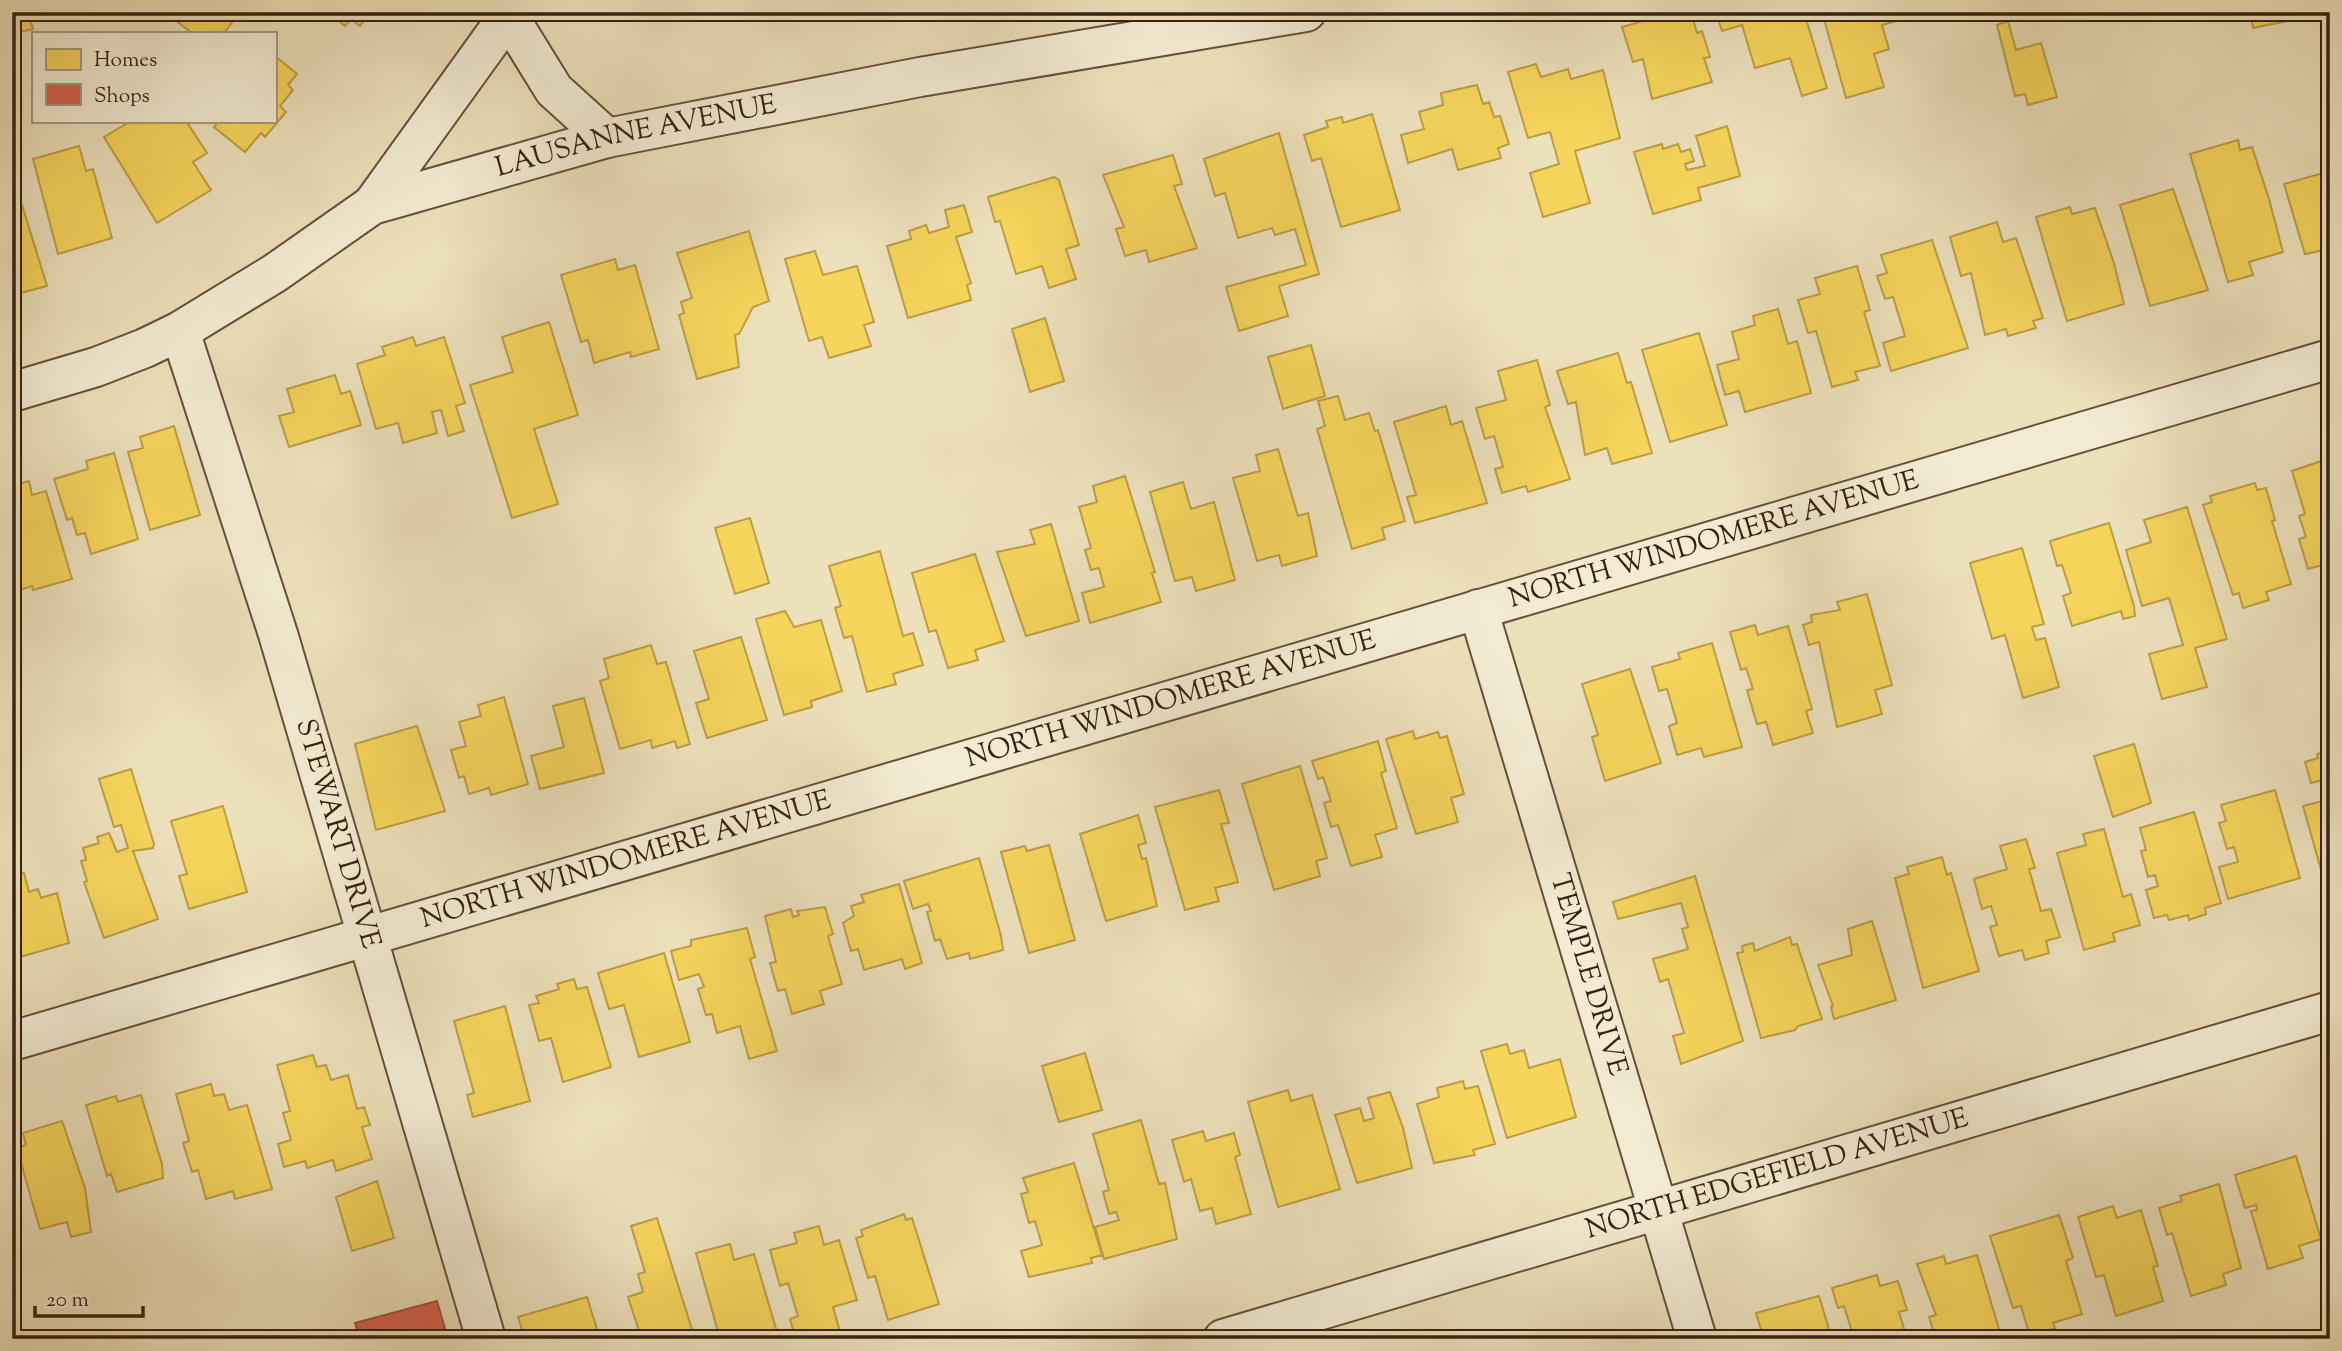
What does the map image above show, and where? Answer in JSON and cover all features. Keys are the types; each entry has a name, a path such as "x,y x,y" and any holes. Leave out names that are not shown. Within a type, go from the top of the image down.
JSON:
{"street":[{"name":"LAUSANNE AVENUE","path":"12,392 96,367 180,331 275,273 372,205 607,138 920,77 1306,12"},
{"path":"372,205 510,15 554,90 607,138"},
{"name":"STEWART DRIVE","path":"180,331 278,634 486,1339"},
{"name":"NORTH WINDOMERE AVENUE","path":"12,1041 2330,359"},
{"name":"TEMPLE DRIVE","path":"1478,609 1697,1339"},
{"name":"NORTH EDGEFIELD AVENUE","path":"1223,1339 2330,1011"}],"building: Homes":[{"path":"12,12 28,12 33,29 12,34"},
{"path":"222,12 233,21 225,32 191,32 166,13"},
{"path":"328,12 370,12 360,26 351,19 345,26"},
{"path":"1648,12 1691,12 1697,33 1702,31 1710,57 1704,58 1712,82 1652,99 1643,59 1633,62 1622,27 1650,19"},
{"path":"1716,12 1804,12 1827,88 1802,96 1790,58 1755,68 1742,25 1722,31"},
{"path":"1822,12 1902,12 1904,19 1882,25 1889,49 1874,54 1884,87 1846,98"},
{"path":"2250,12 2311,12 2312,16 2253,28"},
{"path":"2008,21 2016,50 2041,43 2057,97 2028,105 2025,94 2015,96 1997,25"},
{"path":"276,57 297,74 288,85 293,90 280,106 286,112 265,137 261,133 245,152 214,127 218,122 276,122"},
{"path":"1536,64 1541,77 1568,69 1571,79 1603,70 1620,138 1575,151 1590,203 1543,217 1530,173 1559,164 1550,132 1528,138 1508,72"},
{"path":"1477,85 1483,104 1489,102 1494,117 1500,116 1509,144 1498,148 1501,158 1458,170 1452,149 1408,163 1401,135 1424,129 1419,112 1443,105 1441,93"},
{"path":"1372,114 1400,210 1341,227 1321,158 1312,161 1304,135 1328,127 1326,121 1342,117 1343,123"},
{"path":"129,122 187,122 207,153 193,162 211,190 157,223 104,137"},
{"path":"1727,126 1740,176 1698,188 1701,200 1653,214 1634,152 1662,144 1663,149 1678,144 1681,152 1690,149 1694,161 1685,164 1687,170 1705,166 1696,136"},
{"path":"1279,133 1319,274 1279,286 1288,316 1239,331 1226,287 1306,265 1295,229 1275,235 1272,228 1238,238 1225,193 1215,196 1204,159"},
{"path":"2238,140 2240,150 2252,147 2283,252 2249,262 2253,275 2228,282 2190,154"},
{"path":"79,146 86,171 93,169 112,238 58,254 33,159"},
{"path":"1173,155 1182,184 1174,186 1197,248 1149,262 1146,250 1125,256 1116,229 1124,227 1103,175"},
{"path":"2330,171 2330,249 2305,254 2284,184"},
{"path":"1054,177 1059,180 1079,245 1066,249 1076,279 1049,288 1042,266 1016,274 1000,221 995,222 988,197"},
{"path":"2173,189 2208,290 2150,306 2120,205"},
{"path":"22,205 47,286 17,294 12,284 12,208"},
{"path":"964,205 972,232 956,237 971,283 967,285 971,300 908,318 887,246 911,239 909,231 926,225 929,233 949,227 945,210"},
{"path":"2070,207 2072,214 2095,208 2114,263 2124,304 2067,321 2036,217"},
{"path":"1997,222 2003,242 2016,238 2043,318 2033,321 2036,328 2008,336 2006,329 1985,335 1971,273 1961,276 1950,237"},
{"path":"749,231 769,301 753,307 739,334 735,335 739,367 697,379 679,315 684,313 681,302 692,298 677,253"},
{"path":"1932,240 1968,348 1891,371 1883,343 1905,336 1893,297 1885,299 1877,276 1887,273 1881,255"},
{"path":"815,251 823,275 857,266 874,322 864,325 871,346 829,358 822,337 809,341 785,259"},
{"path":"615,259 618,270 635,265 659,349 631,357 630,352 594,363 588,340 581,342 561,275"},
{"path":"1857,266 1870,310 1864,312 1880,366 1855,372 1858,380 1832,387 1816,331 1808,333 1798,300 1820,294 1815,278"},
{"path":"1778,309 1788,344 1797,341 1811,393 1745,412 1739,391 1725,395 1717,365 1739,359 1732,332 1755,325 1753,316"},
{"path":"1045,318 1064,381 1030,392 1012,329"},
{"path":"549,322 578,415 534,429 558,504 512,518 470,385 513,372 502,337"},
{"path":"1699,333 1727,425 1670,442 1642,350"},
{"path":"413,337 416,346 444,337 465,403 456,406 464,431 448,436 441,410 432,412 437,433 403,443 398,423 376,429 357,364 385,355 382,347"},
{"path":"1311,345 1325,396 1283,409 1268,357"},
{"path":"1618,353 1627,383 1631,382 1652,453 1612,464 1607,448 1585,455 1576,402 1568,404 1557,371"},
{"path":"1537,360 1550,405 1545,407 1570,479 1528,492 1526,486 1502,493 1495,469 1503,467 1494,436 1485,439 1476,408 1506,400 1498,371"},
{"path":"335,375 341,394 350,391 361,425 289,447 279,416 294,412 287,389"},
{"path":"1338,396 1345,420 1369,413 1375,431 1378,430 1405,521 1382,528 1385,539 1352,549 1317,429 1325,426 1318,401"},
{"path":"1446,406 1451,425 1462,421 1487,503 1415,523 1407,497 1416,495 1394,422"},
{"path":"174,426 200,515 150,530 128,452 143,448 140,437"},
{"path":"1278,449 1298,516 1308,513 1317,556 1282,566 1279,555 1257,561 1233,478 1260,471 1256,455"},
{"path":"114,453 138,539 91,554 85,533 77,535 72,518 67,520 54,479 88,469 86,461"},
{"path":"2330,458 2330,563 2308,569 2299,539 2306,537 2299,516 2305,514 2292,471"},
{"path":"1125,476 1155,572 1152,573 1161,602 1090,623 1082,593 1104,587 1099,568 1091,570 1085,550 1091,548 1079,507 1097,502 1093,486"},
{"path":"29,481 32,495 46,491 72,579 33,590 32,586 17,591 12,574 12,486"},
{"path":"1183,482 1191,509 1214,502 1235,580 1196,591 1192,577 1175,581 1150,492"},
{"path":"2255,483 2257,490 2266,488 2275,520 2272,521 2291,584 2266,592 2269,600 2243,608 2239,593 2233,595 2203,505 2212,502 2210,496"},
{"path":"2187,507 2227,639 2195,648 2207,687 2162,699 2149,654 2183,645 2169,598 2142,606 2126,550 2151,542 2144,520"},
{"path":"750,518 769,583 735,594 715,528"},
{"path":"2109,523 2135,616 2123,619 2121,611 2072,626 2063,596 2071,593 2062,565 2057,566 2050,541"},
{"path":"1051,524 1079,621 1026,636 997,552 1035,544 1030,530"},
{"path":"2022,548 2044,624 2032,627 2036,640 2045,638 2059,687 2023,698 2005,635 1992,639 1970,563"},
{"path":"880,551 903,636 913,633 923,665 893,674 896,684 867,692 852,636 844,638 835,608 841,606 829,566"},
{"path":"975,554 1004,641 975,650 978,660 948,668 936,630 929,632 912,573"},
{"path":"1867,594 1892,685 1875,690 1882,714 1837,727 1819,642 1809,645 1803,625 1812,622 1811,615 1840,610 1837,602"},
{"path":"785,611 794,627 821,620 842,691 811,701 812,707 784,715 756,619"},
{"path":"1755,625 1758,635 1788,626 1812,709 1806,711 1813,733 1773,745 1766,722 1757,724 1747,690 1753,689 1746,668 1741,670 1730,632"},
{"path":"741,637 767,720 707,738 696,703 709,699 694,651"},
{"path":"1712,643 1742,747 1704,757 1701,748 1677,755 1669,726 1677,723 1667,689 1659,691 1652,667 1680,659 1678,653"},
{"path":"651,645 657,664 666,662 690,744 677,748 675,741 652,748 651,740 620,749 600,681 609,678 604,659"},
{"path":"1630,669 1661,763 1605,781 1592,737 1598,735 1582,684"},
{"path":"504,697 528,784 491,795 489,788 469,794 464,776 459,778 451,750 466,746 459,722 481,716 478,705"},
{"path":"584,698 604,773 540,789 531,756 564,747 553,706"},
{"path":"417,726 445,811 376,830 355,744"},
{"path":"1413,731 1415,739 1438,732 1440,738 1447,736 1464,794 1451,798 1458,822 1416,834 1386,739"},
{"path":"1378,741 1386,771 1381,773 1397,828 1375,835 1382,857 1351,866 1338,825 1331,827 1324,803 1331,801 1323,777 1318,779 1312,761"},
{"path":"2134,744 2151,803 2113,817 2094,756"},
{"path":"2330,751 2330,778 2311,783 2305,762 2318,758 2317,754"},
{"path":"1300,766 1327,858 1316,861 1320,876 1274,890 1242,784"},
{"path":"131,769 154,844 153,848 133,851 158,919 104,938 84,882 87,881 81,861 86,860 83,848 99,843 97,837 109,833 117,852 128,848 121,825 114,827 99,779"},
{"path":"1219,790 1229,823 1221,824 1238,882 1215,888 1219,901 1185,910 1155,807"},
{"path":"2275,790 2300,878 2228,899 2219,867 2238,862 2234,847 2227,849 2219,823 2226,821 2221,805"},
{"path":"2326,800 2330,812 2330,871 2322,873 2303,806"},
{"path":"223,806 247,892 189,909 179,876 187,874 171,821"},
{"path":"2194,812 2221,903 2205,908 2206,914 2189,920 2188,915 2169,920 2167,915 2154,918 2146,890 2158,886 2155,875 2148,877 2141,851 2146,850 2140,828"},
{"path":"1138,815 1146,843 1138,845 1142,859 1146,858 1157,906 1106,921 1080,834"},
{"path":"2104,829 2123,897 2131,894 2140,925 2113,933 2115,941 2084,950 2057,853 2086,845 2083,834"},
{"path":"2026,839 2035,868 2029,869 2041,911 2051,909 2060,937 2046,941 2049,953 2025,960 2022,950 1999,956 1990,927 1997,925 1991,906 1982,909 1974,879 2007,869 2000,846"},
{"path":"1049,845 1075,940 1029,953 1001,852 1025,846 1027,851"},
{"path":"1942,857 1947,875 1951,873 1979,971 1923,988 1895,878 1909,874 1907,867"},
{"path":"979,858 1003,950 970,959 969,953 947,959 940,939 935,941 927,912 931,911 928,904 913,909 904,881"},
{"path":"24,873 29,892 38,889 41,898 57,893 69,943 13,959 12,876"},
{"path":"1695,876 1743,1041 1681,1064 1673,1036 1684,1033 1668,979 1660,982 1653,959 1688,949 1682,929 1688,927 1681,903 1618,919 1613,902"},
{"path":"899,884 922,963 905,969 902,959 864,970 858,949 851,951 843,923 854,916 851,906 864,902 861,895"},
{"path":"825,907 833,934 828,936 842,984 820,991 824,1004 792,1014 785,989 778,991 770,963 776,962 765,916 791,909 793,917 799,915 797,911"},
{"path":"1872,921 1896,1000 1834,1019 1833,1006 1818,965 1852,955 1848,929"},
{"path":"747,928 755,957 750,959 777,1051 749,1059 740,1026 717,1033 712,1014 706,1015 698,989 704,987 699,974 679,980 671,951 691,946 691,940"},
{"path":"1790,937 1792,945 1797,944 1822,1019 1798,1026 1795,1030 1761,1038 1737,953 1743,952 1742,946 1753,943 1755,951"},
{"path":"664,953 690,1042 639,1057 624,1005 609,1009 598,973"},
{"path":"574,979 577,989 587,987 611,1067 563,1082 551,1038 539,1041 529,1005 539,1003 536,996 559,989 557,984"},
{"path":"505,1006 530,1101 473,1117 467,1095 474,1093 454,1021"},
{"path":"1507,1044 1510,1054 1524,1050 1529,1068 1560,1059 1576,1117 1507,1138 1481,1051"},
{"path":"1085,1053 1102,1110 1059,1122 1042,1066"},
{"path":"313,1055 317,1067 326,1065 331,1080 348,1075 357,1109 364,1107 370,1125 362,1127 372,1159 336,1171 333,1160 307,1168 305,1161 284,1167 278,1144 291,1140 283,1113 290,1111 277,1065"},
{"path":"1463,1081 1465,1089 1478,1086 1495,1144 1473,1150 1475,1155 1434,1163 1417,1104 1439,1097 1437,1088"},
{"path":"211,1084 214,1096 224,1094 229,1110 247,1105 272,1189 235,1199 233,1191 206,1199 198,1170 192,1172 183,1143 189,1141 176,1094"},
{"path":"1288,1090 1291,1101 1312,1095 1340,1189 1278,1207 1248,1102"},
{"path":"1390,1092 1403,1128 1412,1168 1357,1183 1335,1115 1360,1108 1364,1121 1374,1118 1368,1098"},
{"path":"141,1095 162,1164 163,1178 117,1192 111,1174 107,1176 86,1105 116,1096 118,1102"},
{"path":"1141,1120 1159,1184 1165,1183 1177,1239 1104,1259 1095,1227 1119,1220 1116,1212 1109,1214 1103,1192 1109,1190 1093,1134"},
{"path":"62,1121 85,1188 91,1232 71,1237 67,1222 40,1229 21,1163 12,1166 12,1149 26,1145 23,1133"},
{"path":"1203,1131 1206,1141 1234,1133 1240,1155 1235,1157 1251,1214 1216,1224 1212,1208 1200,1211 1191,1179 1184,1182 1172,1140"},
{"path":"2296,1156 2321,1239 2299,1246 2303,1258 2268,1269 2251,1211 2257,1210 2256,1205 2245,1208 2235,1175"},
{"path":"1074,1163 1102,1255 1091,1258 1092,1263 1029,1277 1021,1251 1042,1245 1035,1221 1029,1223 1021,1194 1028,1192 1023,1178"},
{"path":"377,1181 394,1238 352,1251 336,1197"},
{"path":"2219,1184 2241,1268 2223,1274 2226,1285 2191,1296 2172,1233 2167,1235 2159,1208 2182,1201 2180,1196"},
{"path":"2113,1206 2117,1218 2141,1210 2158,1266 2153,1267 2163,1301 2116,1316 2104,1275 2096,1277 2078,1217"},
{"path":"904,1214 906,1220 912,1218 939,1304 888,1320 875,1276 868,1278 856,1238 863,1236 861,1230"},
{"path":"2059,1215 2073,1258 2066,1261 2082,1314 2053,1323 2055,1328 2030,1336 2021,1306 2013,1308 1990,1236"},
{"path":"657,1218 695,1339 630,1339 640,1334 628,1297 643,1292 638,1274 645,1272 631,1226"},
{"path":"819,1226 824,1245 839,1240 857,1300 833,1307 842,1339 796,1339 790,1319 798,1316 788,1283 780,1286 770,1250 797,1243 794,1233"},
{"path":"730,1244 734,1260 754,1254 779,1339 720,1339 696,1253"},
{"path":"1977,1255 2002,1339 1936,1339 1929,1317 1936,1315 1917,1264 1944,1256 1946,1264"},
{"path":"1877,1275 1880,1286 1898,1281 1907,1310 1899,1312 1907,1339 1847,1337 1853,1335 1844,1306 1838,1308 1832,1288"},
{"path":"1819,1296 1832,1339 1764,1339 1756,1313"},
{"path":"587,1297 600,1339 525,1339 518,1317"}],"building: Shops":[{"path":"437,1301 448,1339 360,1339 355,1323"}]}
